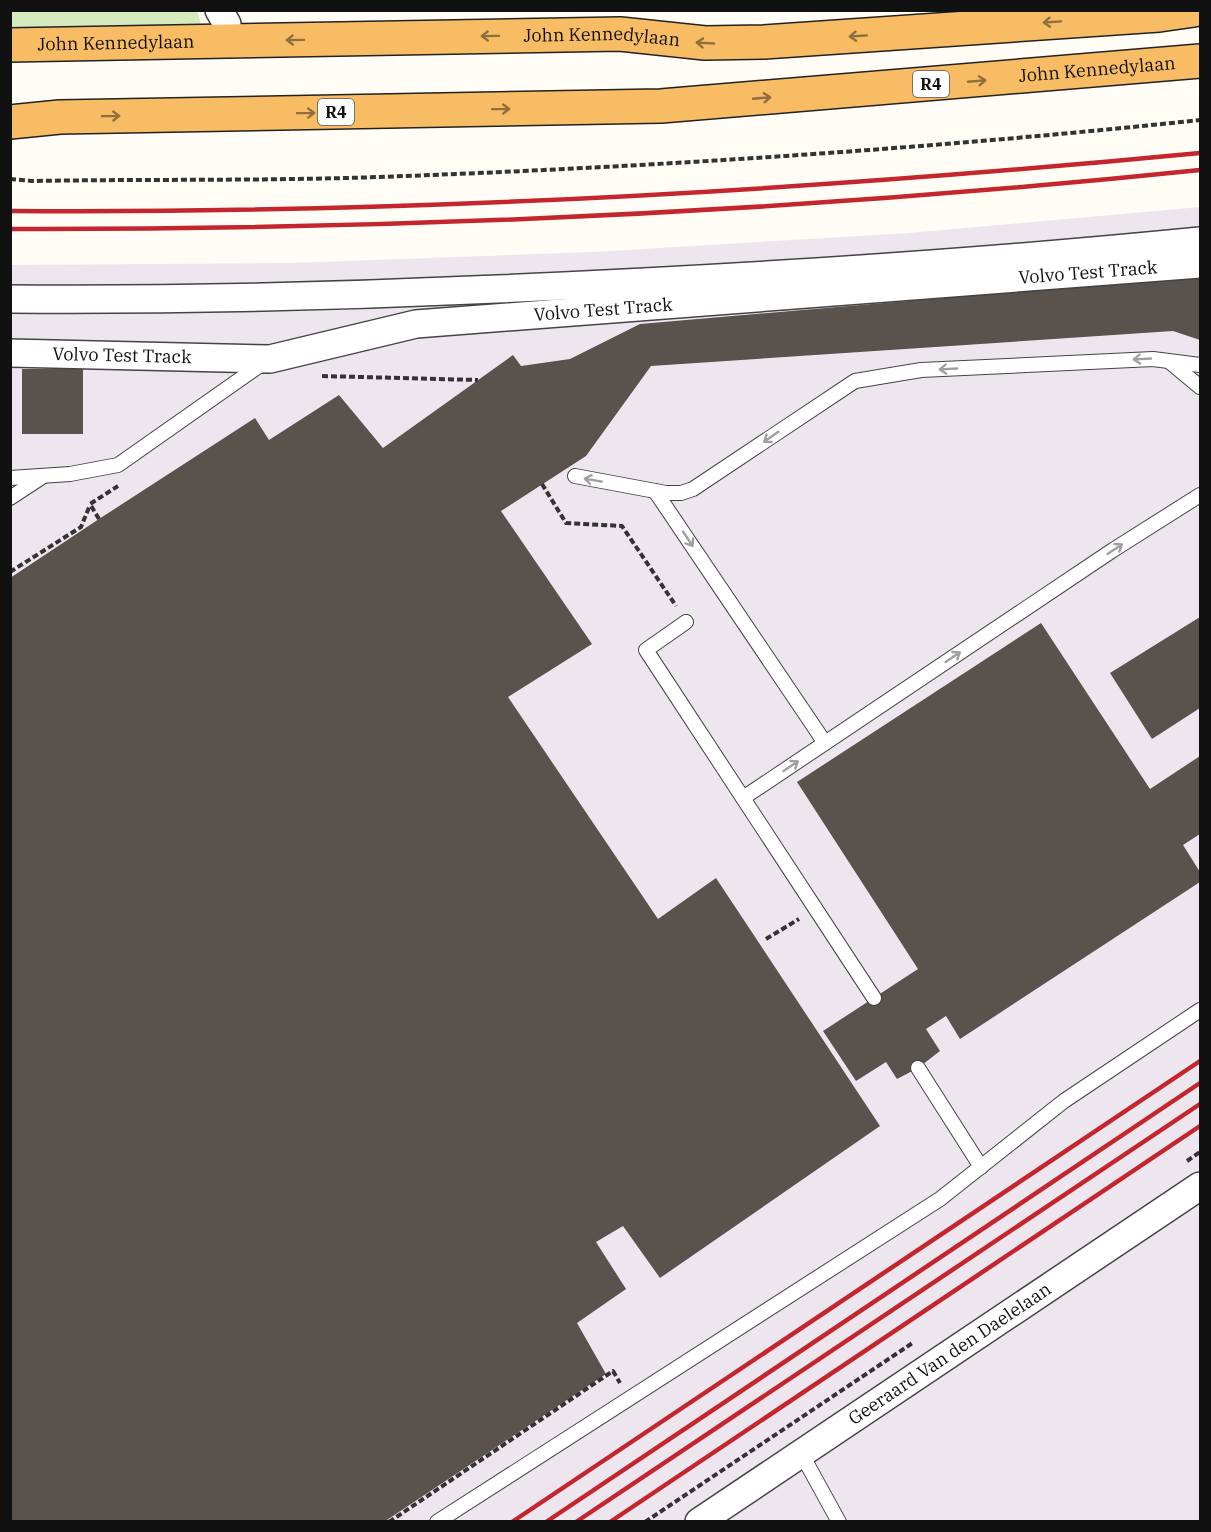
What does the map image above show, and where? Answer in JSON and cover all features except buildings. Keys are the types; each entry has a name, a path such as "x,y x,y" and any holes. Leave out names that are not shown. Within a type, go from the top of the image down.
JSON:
{"highway":[{"name":"John Kennedylaan","path":"10,45 620,34 705,44 1159,15 1194,10"},
{"name":"John Kennedylaan","path":"10,116 661,106 1144,68 1200,61"},
{"name":"John Kennedylaan","path":"10,122 60,117"}],"street":[{"name":"Volvo Test Track","path":"10,299 282,297 604,285 887,268 1200,241"},
{"name":"Volvo Test Track","path":"10,353 270,359 416,324 1200,264"},
{"name":"Geeraard Van den Daelelaan","path":"699,1521 1200,1186"}],"lane":[{"path":"10,478 70,474 118,465 270,359"},
{"path":"575,476 655,491 681,493 702,484 855,381 921,370 1153,359 1200,365"},
{"path":"1168,361 1200,387"},
{"path":"10,498 44,476"},
{"path":"655,491 825,743"},
{"path":"743,798 1113,550 1200,495"},
{"path":"686,622 646,650 874,998"},
{"path":"436,1521 940,1199 1064,1101 1200,1010"},
{"path":"918,1068 981,1167"},
{"path":"801,1453 839,1521"}],"path":[{"path":"10,179 32,181 376,177 657,164 1080,133 1200,120"},
{"path":"319,376 478,380"},
{"path":"542,484 566,523 622,526 686,622"},
{"path":"10,572 81,527 90,504 119,485"},
{"path":"90,504 99,519"}],"shaded area":[{"path":"1200,207 1200,1521 11,1522 11,265 291,263 592,252 909,233"}],"green space":[{"path":"197,10 202,28 11,28 11,11"}],"railway":[{"path":"10,211 308,209 606,197 903,179 1200,153"},
{"path":"10,229 308,226 606,215 903,197 1200,170"},
{"path":"512,1522 1200,1061"},
{"path":"546,1522 1200,1083"},
{"path":"576,1522 1200,1104"},
{"path":"610,1522 1200,1126"}]}
